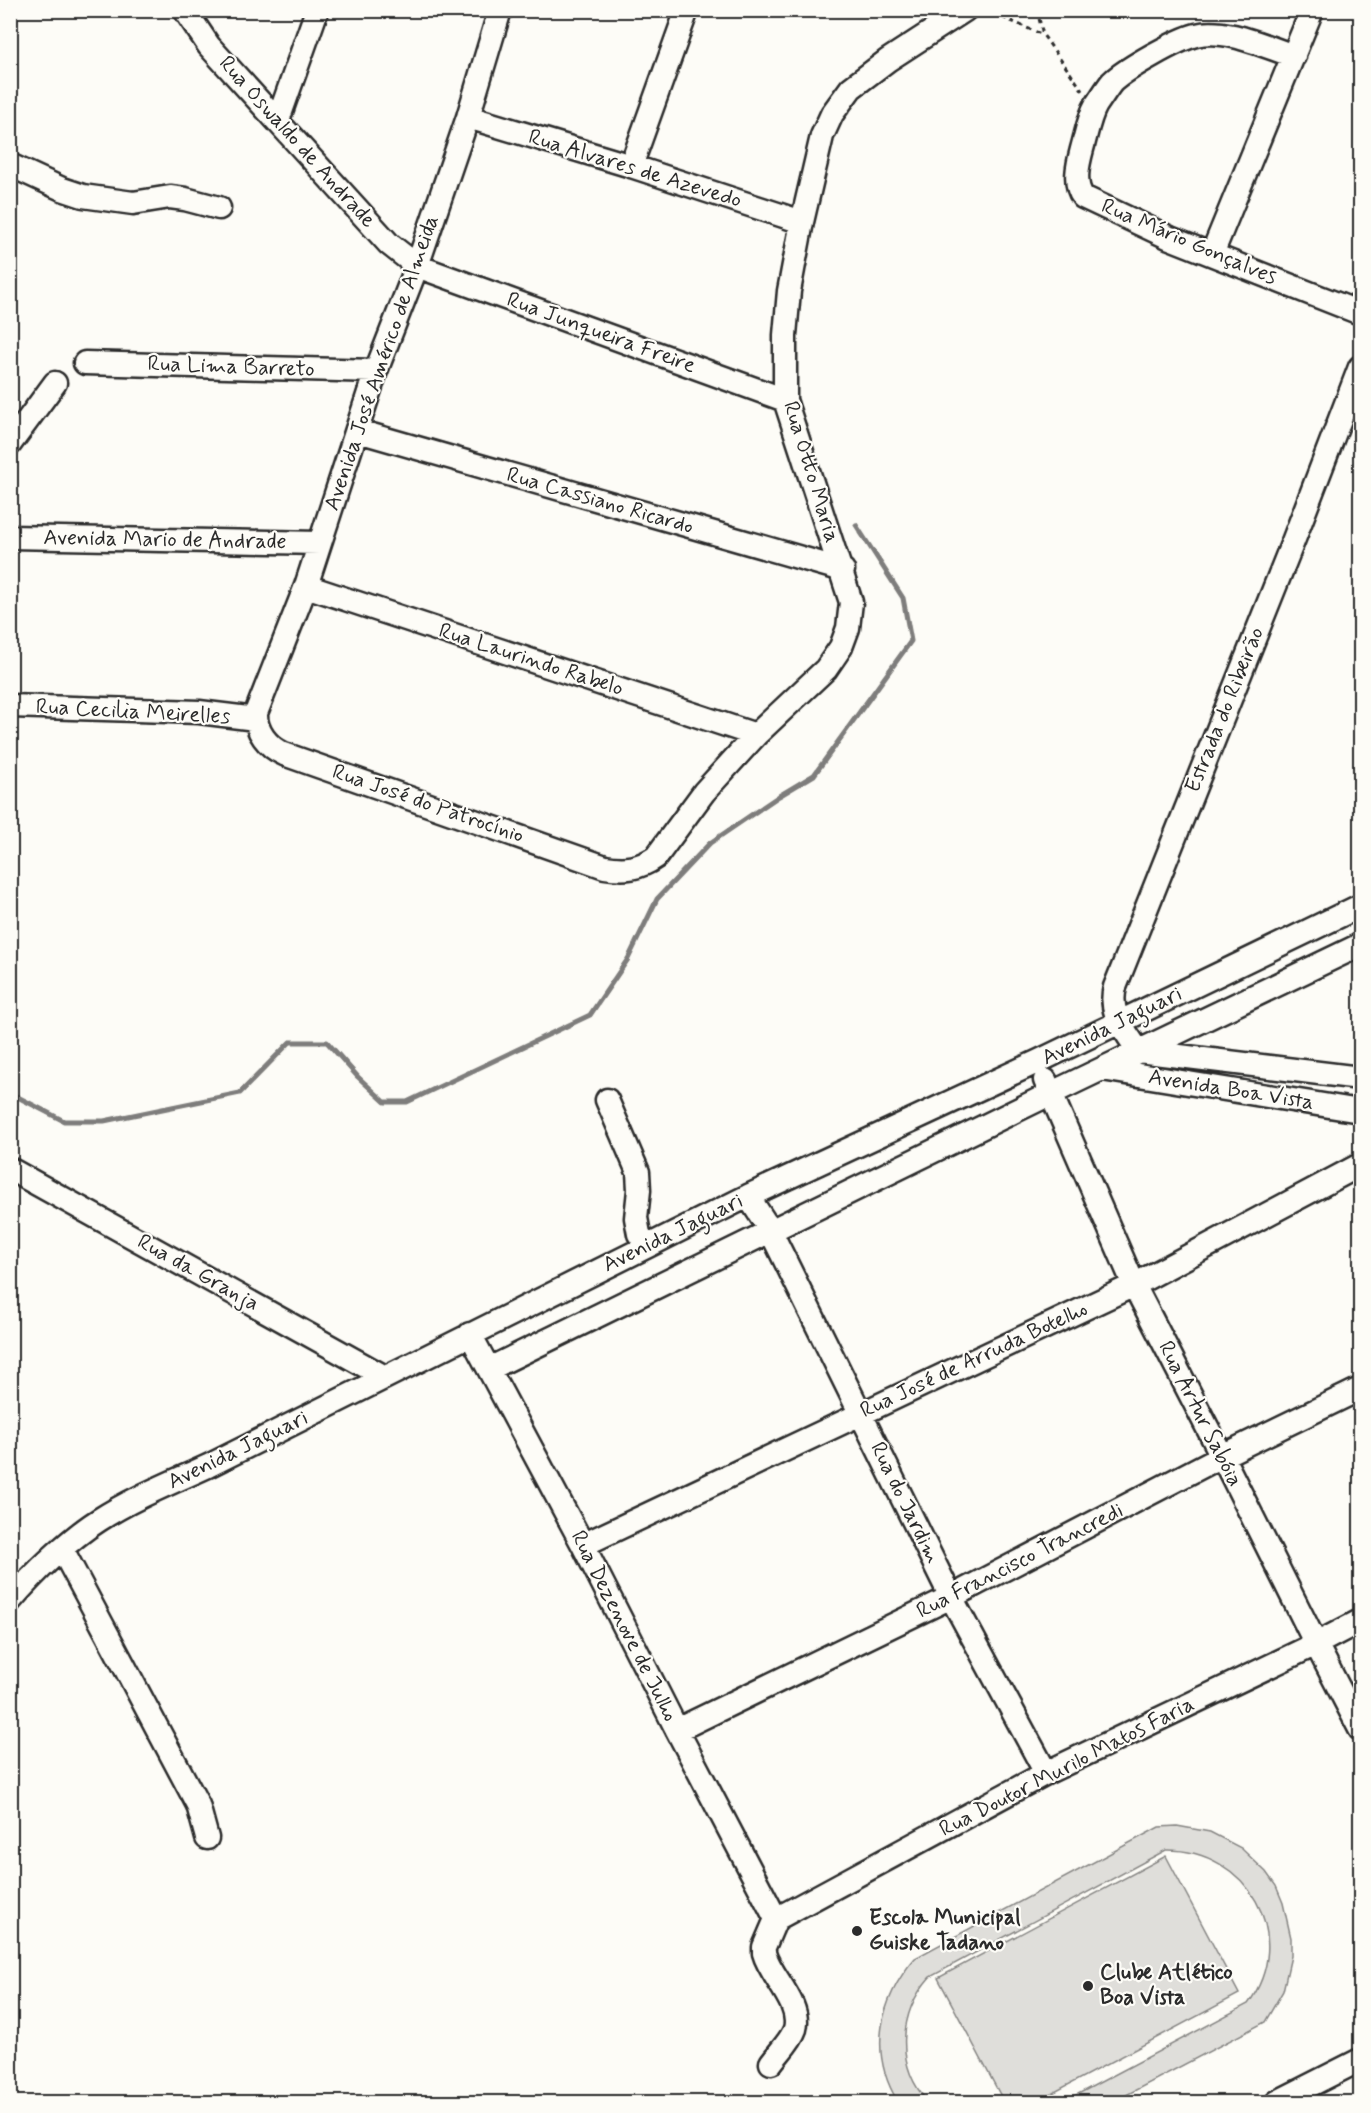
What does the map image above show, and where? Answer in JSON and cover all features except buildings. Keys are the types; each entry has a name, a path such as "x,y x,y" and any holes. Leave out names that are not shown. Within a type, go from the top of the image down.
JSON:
{"street":[{"name":"Rua Oswaldo de Andrade","path":"185,10 209,46 389,244 417,266"},
{"path":"278,120 317,10"},
{"name":"Avenida José Américo de Almeida","path":"256,716 306,586 376,371 417,266 468,117 500,10"},
{"path":"631,166 687,10"},
{"name":"Rua Otto Maria","path":"622,869 634,869 656,857 704,792 756,735 826,669 841,647 848,628 851,602 843,570 785,400 785,335 789,291 802,222 822,136 832,114 851,88 888,60 965,10"},
{"path":"1212,254 1312,10"},
{"name":"Rua Mário Gonçalves","path":"1294,56 1222,33 1195,35 1146,58 1113,82 1095,106 1079,159 1077,183 1079,191 1083,197 1170,238 1360,313"},
{"name":"Rua Alvares de Azevedo","path":"468,117 631,166 802,222"},
{"path":"10,165 83,196 133,203 170,197 219,208"},
{"name":"Rua Junqueira Freire","path":"417,266 785,400"},
{"name":"Rua Lima Barreto","path":"85,363 376,371"},
{"name":"Estrada do Ribeirão","path":"1138,1051 1113,1010 1115,987 1294,539 1360,366"},
{"path":"10,444 55,383"},
{"name":"Rua Cassiano Ricardo","path":"358,431 843,570"},
{"name":"Avenida Mario de Andrade","path":"10,537 319,543"},
{"name":"Rua Laurindo Rabelo","path":"306,586 756,735"},
{"name":"Rua Cecilia Meirelles","path":"10,706 256,716"},
{"name":"Rua José do Patrocínio","path":"256,716 264,739 274,749 284,754 605,867 622,869"},
{"name":"Avenida Jaguari","path":"10,1601 62,1549 98,1520 140,1497 208,1466 748,1196 1039,1061 1360,906"},
{"name":"Avenida Jaguari","path":"489,1369 770,1230 1360,945"},
{"name":"Avenida Boa Vista","path":"1138,1051 1360,1078"},
{"name":"Rua Artur Sabóia","path":"1039,1061 1050,1094 1134,1285 1360,1729"},
{"name":"Avenida Boa Vista","path":"1102,1069 1360,1111"},
{"path":"607,1100 638,1172 636,1218 639,1234 647,1246"},
{"name":"Rua José de Arruda Botelho","path":"583,1545 1134,1285 1360,1165"},
{"name":"Rua da Granja","path":"10,1169 385,1377"},
{"name":"Rua do Jardim","path":"748,1196 770,1230 951,1598 1046,1773"},
{"name":"Rua Dezenove de Julho","path":"470,1334 583,1545 776,1919"},
{"name":"Rua Francisco Trancredi","path":"677,1730 951,1598 1222,1456 1360,1389"},
{"path":"62,1549 198,1805 207,1838"},
{"name":"Rua Doutor Murilo Matos Faria","path":"776,1919 1046,1773 1360,1621"},
{"path":"771,2063 792,2035 796,2022 793,2007 764,1953 764,1947 776,1919"},
{"path":"1276,2103 1360,2060"}],"path":[{"path":"986,10 1043,35"},
{"path":"1037,10 1043,35 1095,106"}],"shaded area":[{"path":"1177,1826 1210,1832 1241,1848 1266,1872 1276,1886 1283,1903 1291,1938 1291,1956 1283,1991 1265,2022 1113,2102 1063,2102 1248,2004 1262,1978 1268,1951 1265,1925 1256,1901 1241,1880 1220,1864 1195,1854 1166,1850 930,1977 919,1991 912,2007 905,2040 910,2072 917,2088 928,2102 898,2102 883,2065 882,2027 893,1991 915,1958 1159,1827"},
{"name":"Clube Atlético Boa Vista","path":"1166,1856 1239,1994 1036,2102 1004,2102 938,1978"}],"waterway":[{"path":"10,1093 64,1121 104,1121 240,1093 290,1042 327,1042 358,1077 385,1102 407,1102 590,1015 628,959 657,899 710,843 814,775 911,641 903,598 856,525"}],"place":[{"name":"Escola Municipal Guiske Tadano","path":"857,1931"},
{"name":"Clube Atlético Boa Vista","path":"1088,1986"}]}
